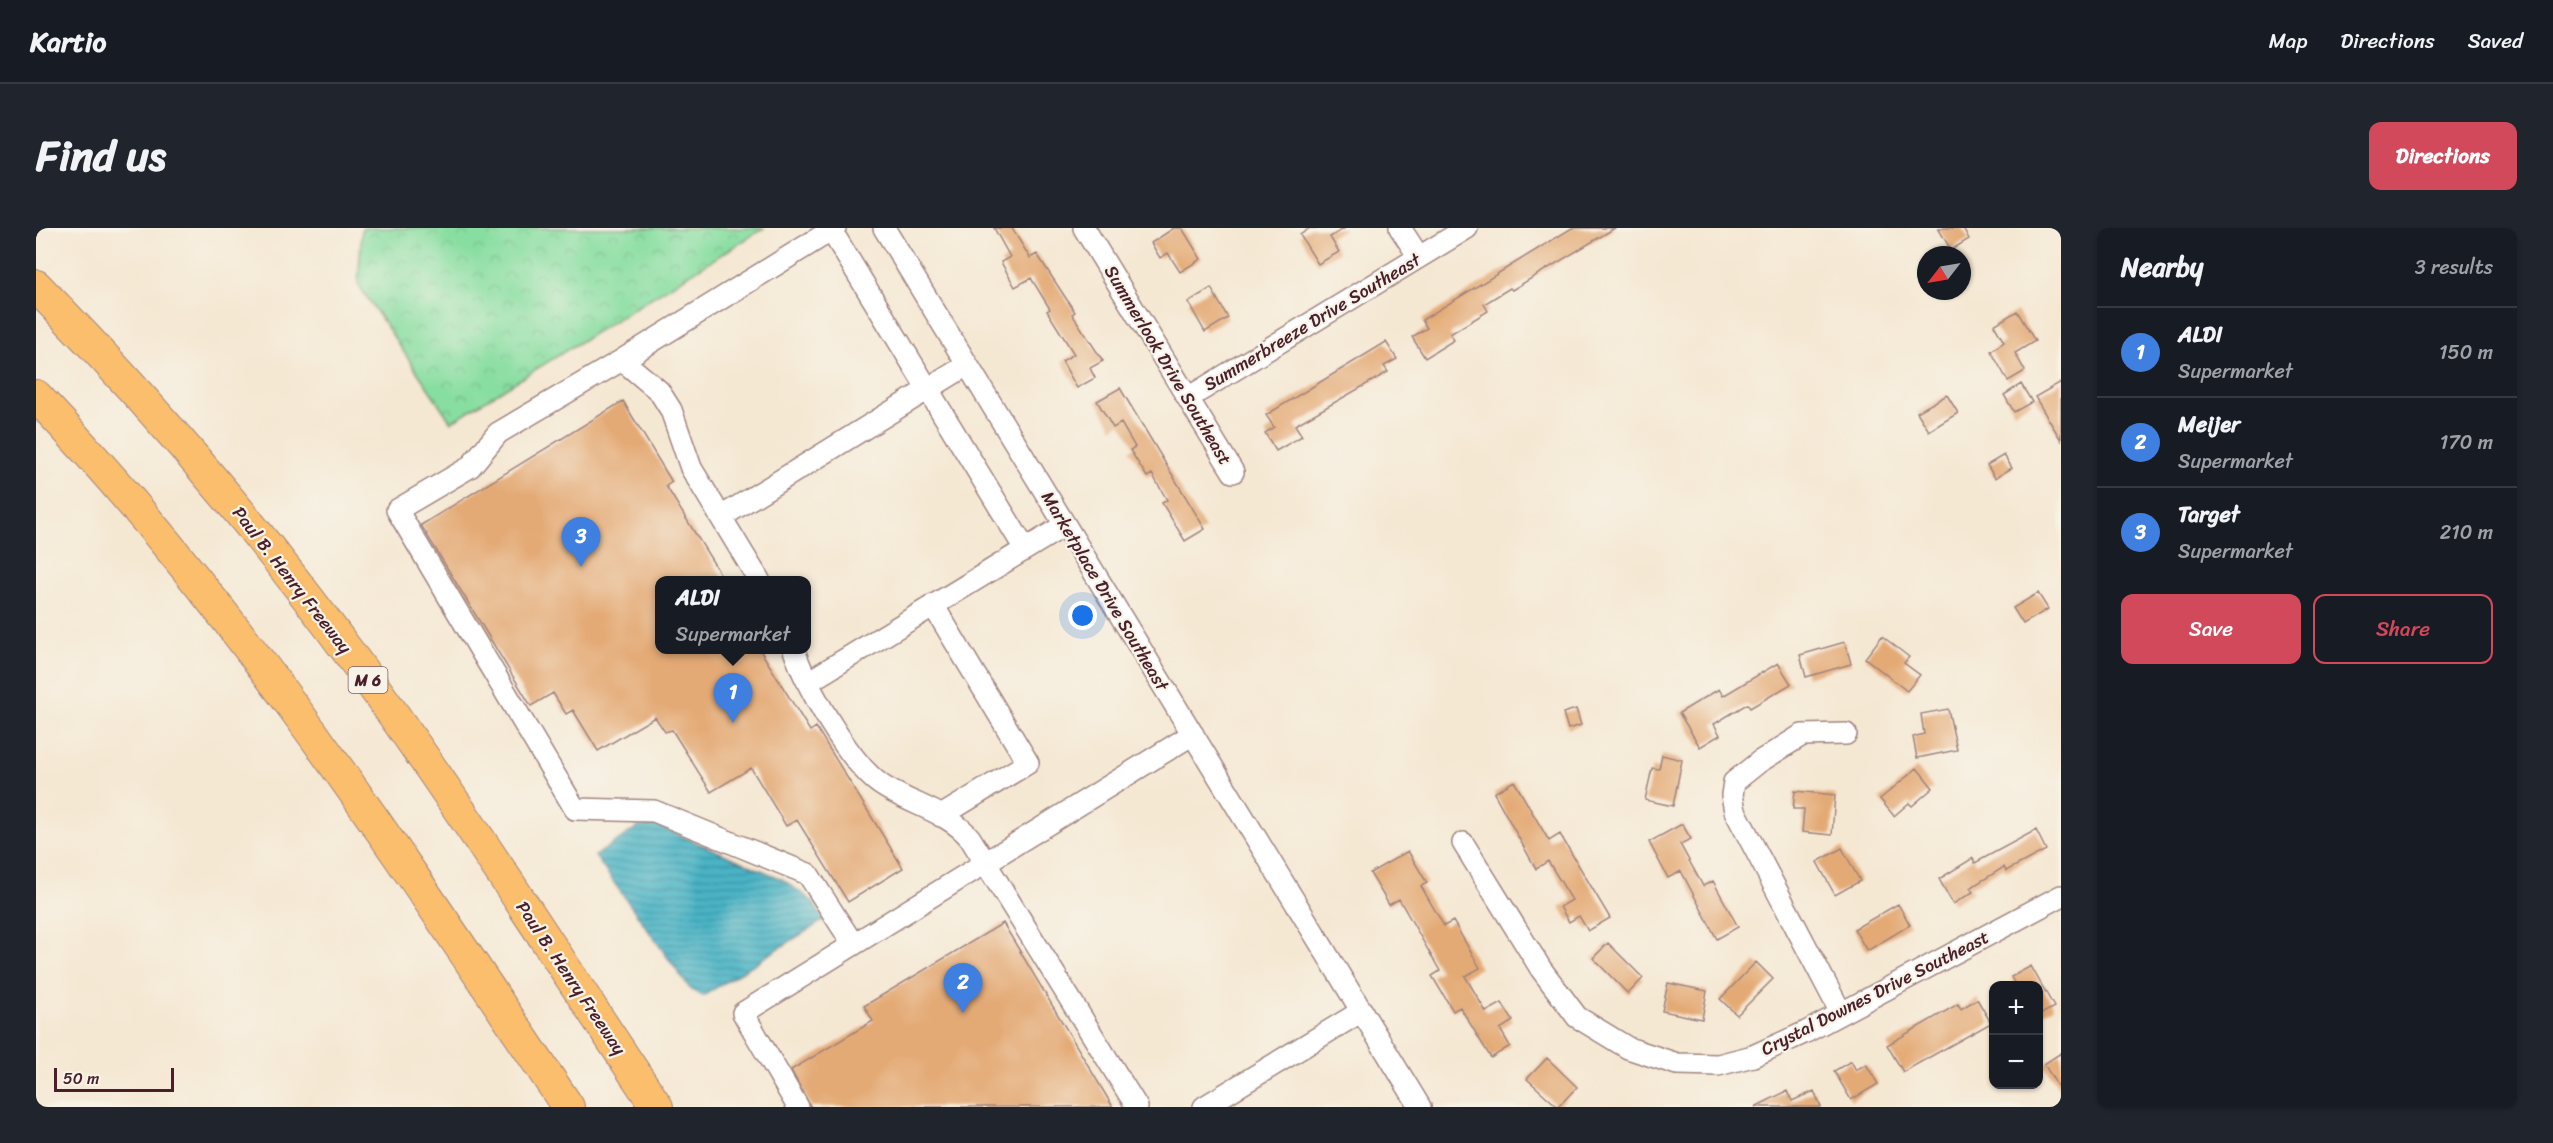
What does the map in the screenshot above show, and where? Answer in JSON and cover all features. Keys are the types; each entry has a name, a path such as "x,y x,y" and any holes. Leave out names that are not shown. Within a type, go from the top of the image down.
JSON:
{"highway":[{"name":"Paul B. Henry Freeway","path":"36,286 170,430 235,508 352,657 431,769 657,1107"},
{"path":"36,396 90,453 210,594 363,802 568,1107"},
{"path":"431,769 517,881 677,1107"},
{"path":"363,802 413,894 543,1107"}],"street":[{"name":"Marketplace Drive Southeast","path":"884,228 1420,1107"},
{"name":"Summerlook Drive Southeast","path":"1084,228 1233,472"},
{"path":"1400,228 1419,257"},
{"name":"Summerbreeze Drive Southeast","path":"1188,398 1467,228"},
{"path":"853,944 808,874 654,811 575,809 398,510 470,467 498,433 622,360 833,229 1025,549"},
{"path":"622,360 659,392 671,410 691,468 757,576"},
{"path":"721,517 967,365"},
{"path":"808,682 1065,525"},
{"path":"933,605 1028,763 941,816"},
{"path":"796,654 808,682 858,765 880,784 959,825 985,861 1137,1107"},
{"path":"798,1107 743,1013 1193,734"},
{"path":"1840,1011 1735,811 1732,795 1734,782 1759,762 1802,735 1846,734"},
{"name":"Crystal Downes Drive Southeast","path":"1463,843 1541,969 1577,1017 1628,1048 1677,1064 1718,1065 1754,1056 1806,1032 1840,1011 2059,901"},
{"path":"1204,1107 1362,1011"}],"green space":[{"path":"362,228 764,228 451,422 358,284"}],"water":[{"path":"656,825 782,879 812,901 824,920 703,996 691,990 595,856 638,827"}],"building":[{"path":"994,228 1012,228 1030,258 1037,254 1075,312 1072,314 1103,361 1090,368 1095,378 1077,388 1062,361 1074,354 1047,311 1050,309 1031,278 1015,287 1001,262 1010,257"},
{"path":"1174,228 1182,228 1201,259 1180,272 1168,253 1160,258 1151,243"},
{"path":"1310,228 1345,228 1330,237 1339,252 1318,264 1300,235"},
{"path":"1572,228 1615,228 1512,290 1510,288 1484,304 1488,311 1450,334 1454,340 1425,358 1412,337 1427,328 1422,320"},
{"path":"1938,228 1963,228 1969,239 1958,246 1949,246"},
{"path":"1211,288 1228,318 1205,332 1188,302"},
{"path":"2017,311 2035,341 2015,353 2025,371 2008,381 1991,351 2004,342 1994,325"},
{"path":"1386,342 1397,359 1384,366 1388,372 1295,425 1302,436 1276,451 1265,433 1274,427 1266,415"},
{"path":"2061,382 2061,440 2035,397"},
{"path":"2021,384 2032,402 2014,412 2004,395"},
{"path":"1120,388 1205,529 1185,541 1162,503 1167,500 1152,474 1147,477 1130,450 1135,447 1121,423 1113,428 1097,401"},
{"path":"1947,395 1958,413 1929,431 1917,412"},
{"path":"623,401 672,482 666,486 722,576 655,576 655,654 762,654 810,731 816,727 903,868 848,902 797,820 786,826 751,768 711,792 672,730 665,732 655,717 598,751 573,710 566,714 553,693 531,706 421,525"},
{"path":"2004,455 2012,468 1995,478 1987,465"},
{"path":"2038,593 2048,609 2023,624 2013,608"},
{"path":"1882,636 1909,657 1904,663 1920,675 1907,691 1865,658"},
{"path":"1845,642 1851,664 1806,677 1800,655"},
{"path":"1778,663 1791,684 1750,708 1747,704 1714,724 1720,735 1700,747 1679,713 1719,689 1723,696"},
{"path":"1576,709 1581,725 1568,729 1563,713"},
{"path":"1948,709 1957,750 1917,758 1913,737 1924,734 1921,714"},
{"path":"1662,755 1682,760 1673,806 1645,800 1652,768 1659,769"},
{"path":"1917,768 1933,788 1912,806 1909,803 1894,816 1880,799"},
{"path":"1514,781 1549,841 1560,834 1610,918 1588,931 1579,916 1569,922 1560,907 1572,900 1548,861 1536,869 1494,793"},
{"path":"1795,791 1835,795 1832,835 1802,832 1804,809 1793,809"},
{"path":"1682,824 1691,839 1680,844 1703,886 1713,881 1738,927 1717,939 1681,871 1668,878 1649,842"},
{"path":"2036,830 2046,850 2006,871 2004,867 1970,888 1973,892 1953,904 1939,879 1973,858 1975,863"},
{"path":"1842,848 1860,881 1835,895 1817,862"},
{"path":"1408,851 1427,883 1421,886 1444,926 1453,921 1480,968 1465,976 1486,1012 1502,1003 1513,1021 1500,1029 1510,1046 1491,1058 1460,1007 1453,1011 1432,976 1440,971 1399,899 1389,905 1370,873"},
{"path":"1898,904 1910,925 1867,951 1854,929"},
{"path":"1003,923 1113,1107 811,1107 791,1070 873,1021 864,1006"},
{"path":"1608,943 1643,978 1628,994 1593,958"},
{"path":"1756,962 1773,979 1737,1015 1720,999"},
{"path":"2031,966 2039,981 2013,981 2011,977"},
{"path":"1668,983 1707,991 1702,1019 1662,1011"},
{"path":"2043,987 2054,1007 2043,1013"},
{"path":"1977,999 1989,1020 1989,1024 1903,1072 1887,1045 1958,1004 1961,1009"},
{"path":"2061,1053 2061,1092 2044,1064"},
{"path":"1547,1058 1577,1087 1558,1107 1527,1079"},
{"path":"1851,1061 1856,1070 1866,1064 1878,1084 1851,1100 1834,1071"},
{"path":"1787,1091 1792,1101 1814,1091 1821,1107 1755,1107"}],"place":[{"name":"Target","path":"581,567"},
{"name":"ALDI","path":"733,723"},
{"name":"Meijer","path":"963,1013"}]}
